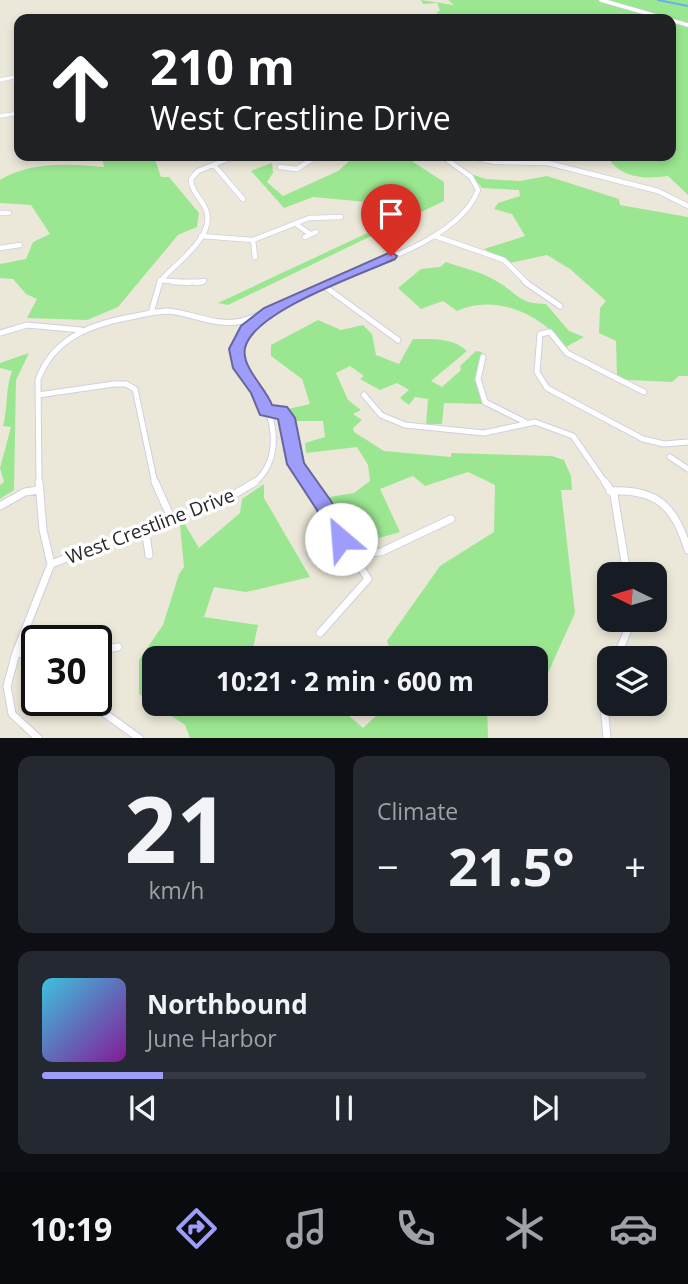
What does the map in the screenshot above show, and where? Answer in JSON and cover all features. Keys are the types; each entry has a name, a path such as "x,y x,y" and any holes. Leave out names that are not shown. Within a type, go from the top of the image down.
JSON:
{"street":[{"path":"601,0 655,14"},
{"path":"151,313 153,291 160,280 201,236 207,225 207,211 189,182 198,171 223,161"},
{"path":"280,167 297,169 309,161"},
{"path":"38,738 19,724 8,701 9,672 51,564 43,530 39,490 38,395 40,373 48,359 81,330 110,320 172,312 220,323 241,321 435,236 472,206 478,190 471,177 449,161"},
{"path":"491,161 548,163 625,186 658,191 688,205"},
{"path":"214,165 243,199"},
{"path":"0,213 9,213"},
{"path":"201,236 253,240 319,216 341,217"},
{"path":"296,224 310,234"},
{"path":"435,236 494,254 544,297 560,306"},
{"path":"253,240 255,257"},
{"path":"0,248 20,245"},
{"path":"160,280 194,284 204,281"},
{"path":"324,286 398,340"},
{"name":"West Crestline Drive","path":"51,564 245,491 265,474 276,447 259,392 240,368 237,349 247,329 269,311"},
{"path":"0,333 27,325 81,330"},
{"path":"644,392 566,353 550,332 540,334 537,372 547,388 643,439 664,444 688,442"},
{"path":"483,357 478,379 485,402 525,422 545,424 573,436 614,495 625,562"},
{"path":"38,395 114,384 126,384 135,389 154,481 172,520"},
{"path":"363,395 381,415 421,428 491,432 525,422"},
{"path":"266,411 281,411 287,418 296,464 366,575 366,583 320,634"},
{"path":"670,457 688,469"},
{"path":"0,506 18,495 39,490"},
{"path":"610,491 634,491 654,497 674,512 686,531 688,550"},
{"path":"351,554 381,552 451,519"},
{"path":"145,528 149,555"},
{"path":"112,648 118,647"},
{"path":"16,653 21,653"},
{"path":"108,716 139,738"},
{"path":"605,716 607,738"}],"green space":[{"path":"421,0 454,5 448,0 688,0 688,195 668,176 628,174 611,161 676,161 676,14 439,14 436,12 440,11 437,3 423,4"},
{"path":"103,161 155,161 161,177 169,177 199,213 197,227 178,235 118,307 87,320 27,318 37,299 26,294 13,279 0,278 0,264 26,259 33,242 50,234 31,205 0,203 0,180 38,167 104,167"},
{"path":"349,161 412,161 444,182 444,201 228,305 218,303 395,220 398,205 313,197 284,208 251,171 272,163 273,173 267,182 283,196 338,171"},
{"path":"471,174 486,179 520,181 547,176 619,199 620,205 688,217 688,376 679,376 672,382 628,380 617,376 616,341 599,333 600,308 606,301 570,269 547,255 510,263 484,249 525,236 512,214 494,209 498,203 520,196 519,190 482,188"},
{"path":"446,262 492,279 524,300 546,304 569,331 584,337 566,347 556,335 531,316 502,306 487,304 457,311 443,301 421,309 398,288 421,269 440,267"},
{"path":"318,320 341,330 363,325 372,334 376,355 399,364 413,339 455,343 467,351 431,381 442,387 461,370 460,366 476,351 482,352 475,381 483,404 444,403 442,424 426,424 428,399 415,397 409,405 400,398 409,390 397,383 380,390 360,379 364,376 350,366 336,373 348,400 361,410 353,414 362,420 353,428 354,432 384,451 451,457 451,453 552,456 564,460 571,476 572,490 561,490 575,613 548,673 548,646 389,646 387,641 440,566 494,532 495,485 468,472 425,486 413,476 380,489 400,532 369,540 352,538 340,525 324,498 354,493 370,481 368,465 357,447 306,453 305,443 325,437 323,421 292,421 288,409 310,404 302,379 271,356 271,345"},
{"path":"29,353 16,380 14,490 0,499 0,485 4,482 0,468 11,427 3,426 12,371 0,368 0,363"},
{"path":"264,484 264,498 310,577 246,592 214,587 204,617 258,625 254,646 149,646 163,625 179,574 184,567 180,525 184,523 199,548 240,513 242,499"},
{"path":"142,656 142,696 139,694 139,660"},
{"path":"172,716 349,716 363,728 376,716 487,716 488,738 190,738 185,725"}],"waterway":[{"path":"658,0 688,6"}],"route":[{"path":"341,539 334,522 296,464 287,418 281,411 266,411 259,392 240,368 237,349 241,336 269,311 391,256"}]}
